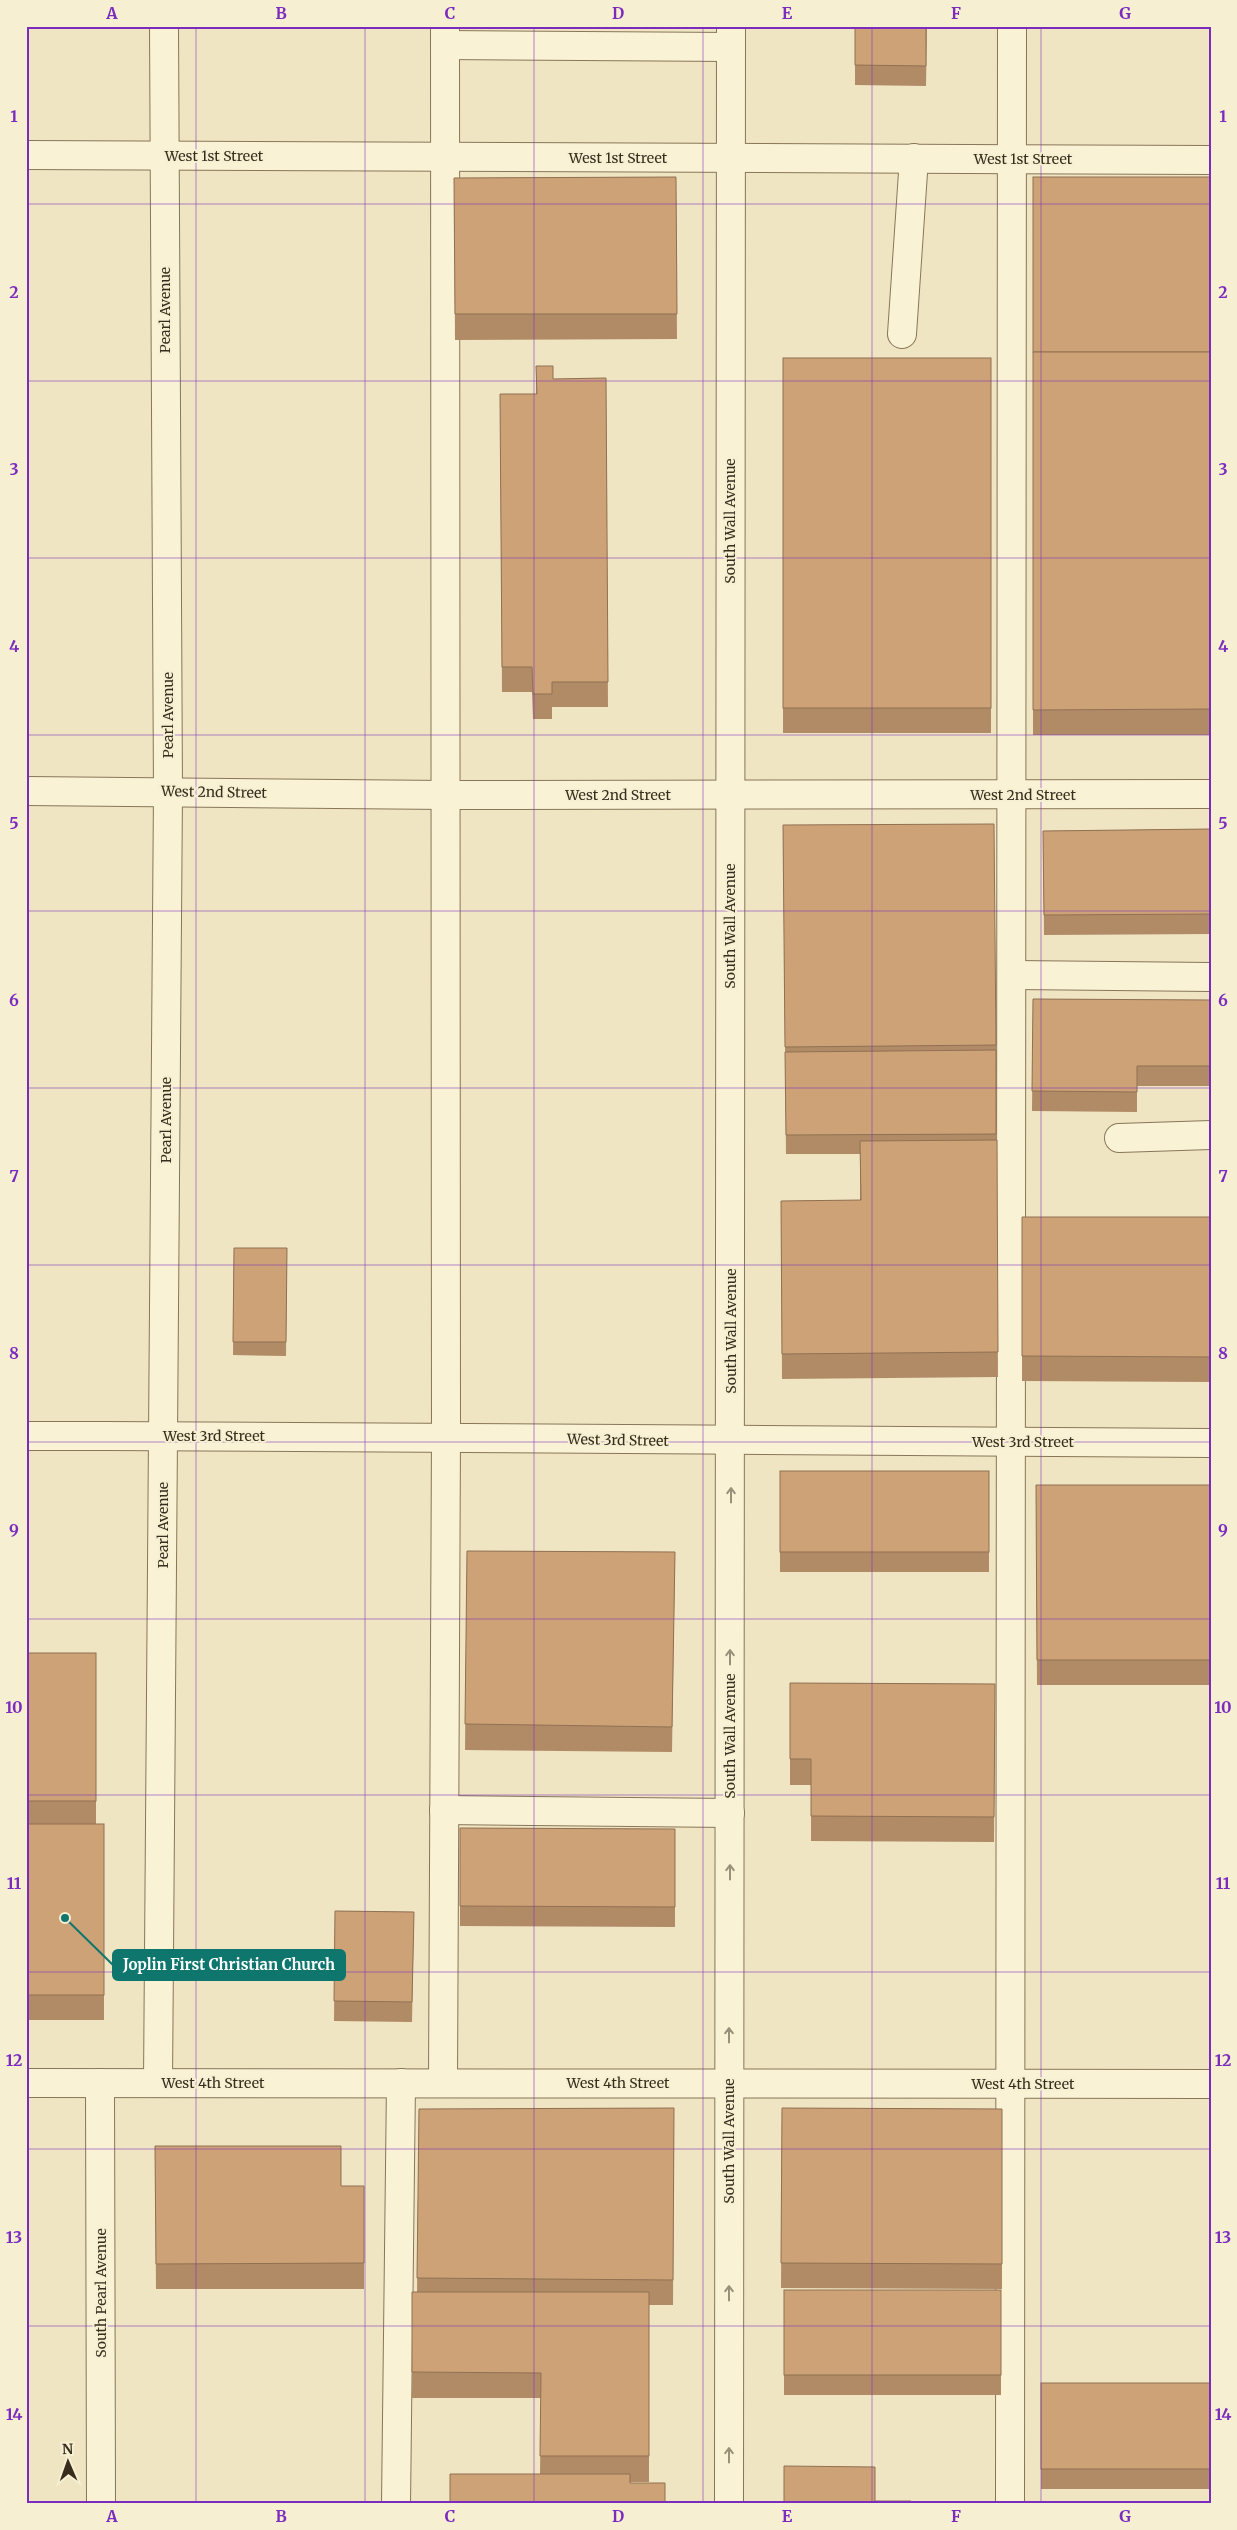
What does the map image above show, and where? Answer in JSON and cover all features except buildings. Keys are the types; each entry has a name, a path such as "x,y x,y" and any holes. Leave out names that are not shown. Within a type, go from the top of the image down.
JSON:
{"street":[{"name":"Pearl Avenue","path":"158,2083 168,791 163,156 164,26"},
{"path":"1010,2504 1012,26"},
{"path":"443,2083 446,1436 445,36 731,36"},
{"name":"South Wall Avenue","path":"729,2504 731,36"},
{"name":"West 1st Street","path":"26,156 1211,160"},
{"path":"902,334 914,158"},
{"name":"West 2nd Street","path":"26,791 730,796 1211,794"},
{"path":"1012,975 1211,977"},
{"path":"1119,1138 1211,1135"},
{"name":"West 3rd Street","path":"26,1436 446,1436 731,1441 1211,1443"},
{"path":"444,1810 730,1813"},
{"name":"West 4th Street","path":"26,2083 1211,2084"},
{"name":"South Pearl Avenue","path":"100,2083 102,2504"},
{"path":"396,2504 401,2083"}],"place":[{"name":"Joplin First Christian Church","path":"65,1918"}]}
